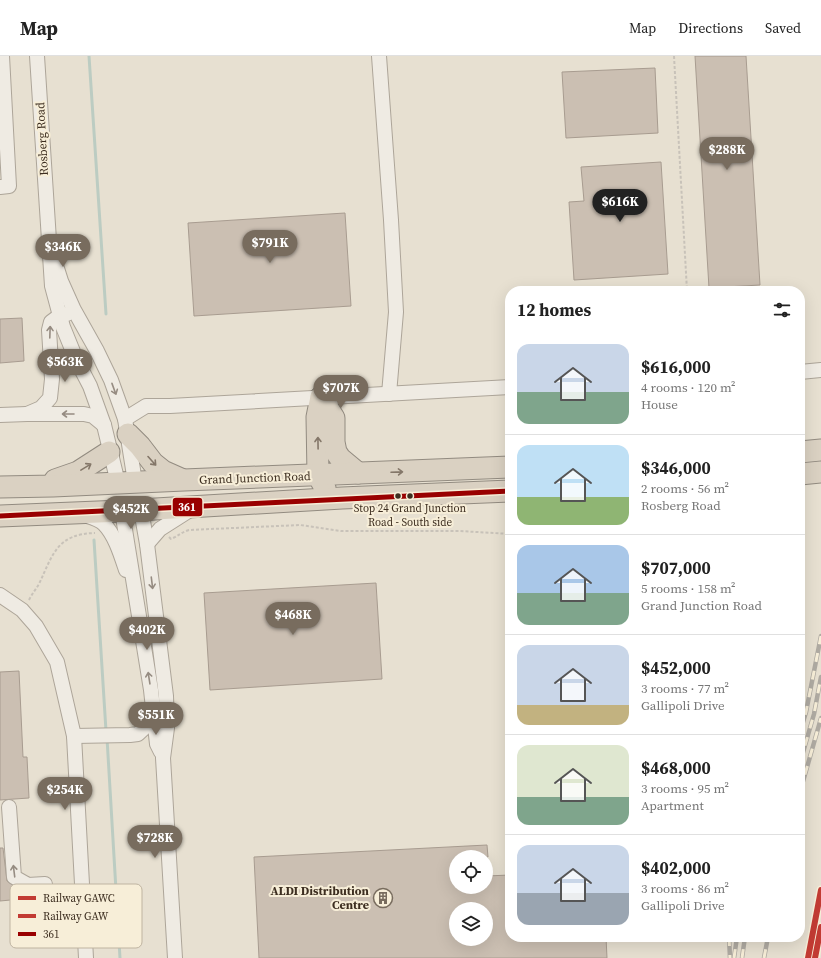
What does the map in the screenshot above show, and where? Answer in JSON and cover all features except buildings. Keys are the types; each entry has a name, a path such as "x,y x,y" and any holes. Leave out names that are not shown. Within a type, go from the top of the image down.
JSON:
{"highway":[{"path":"321,398 334,418 334,442 336,452 340,458 358,473"},
{"path":"321,398 317,417 318,476 325,488 342,498"},
{"path":"126,426 153,463 163,472 184,480"},
{"path":"805,452 821,450"},
{"path":"37,487 78,472 110,452"},
{"name":"Grand Junction Road","path":"0,487 37,487 184,480 318,476 505,467"},
{"path":"805,474 821,472"},
{"path":"126,483 131,511"},
{"name":"Grand Junction Road","path":"0,516 193,508 342,498 505,491"}],"street":[{"path":"0,187 9,186 2,56"},
{"name":"Rosberg Road","path":"37,56 52,286 59,316 76,359 90,386 104,425 110,452 126,483"},
{"path":"379,56 396,312 389,394"},
{"name":"Rosberg Road","path":"47,223 52,254 61,280 78,317 111,380 126,426 126,483"},
{"path":"27,414 41,408 50,398 52,379 49,330 51,322 59,316 68,314 78,317"},
{"path":"805,372 821,370"},
{"path":"126,426 146,406 170,406 505,387"},
{"path":"0,416 27,414 84,414 93,416 104,425"},
{"path":"147,544 160,529 193,508"},
{"path":"131,511 147,544 166,696 167,728 163,758 174,958"},
{"path":"131,511 137,598 158,744 163,758"},
{"path":"78,513 104,524 115,542 137,598"},
{"path":"0,594 22,610 36,626 57,662 74,736 82,884"},
{"path":"74,736 97,737 138,734 155,718"},
{"path":"9,807 14,877 26,884"},
{"path":"85,948 86,958"}],"path":[{"path":"674,56 687,286"},
{"path":"300,525 341,531 460,531 505,534"}],"waterway":[{"path":"89,56 106,314"},
{"path":"94,540 106,731"},
{"path":"107,738 116,884"},
{"path":"119,948 120,958"}],"railway":[{"path":"805,715 821,636"},
{"path":"805,746 814,714 821,677"},
{"path":"805,774 821,718"},
{"path":"729,942 730,958"},
{"path":"734,958 736,942"},
{"path":"742,958 744,942"},
{"path":"764,958 767,942"}],"rail line":[{"name":"GAWC","path":"808,958 821,890"},
{"name":"GAW","path":"815,958 821,927"}],"transit line":[{"name":"361","path":"0,516 505,491"}],"place":[{"name":"Stop 24 Grand Junction Road - South side","path":"410,496"},
{"name":"ALDI Distribution Centre","path":"383,898"}]}
